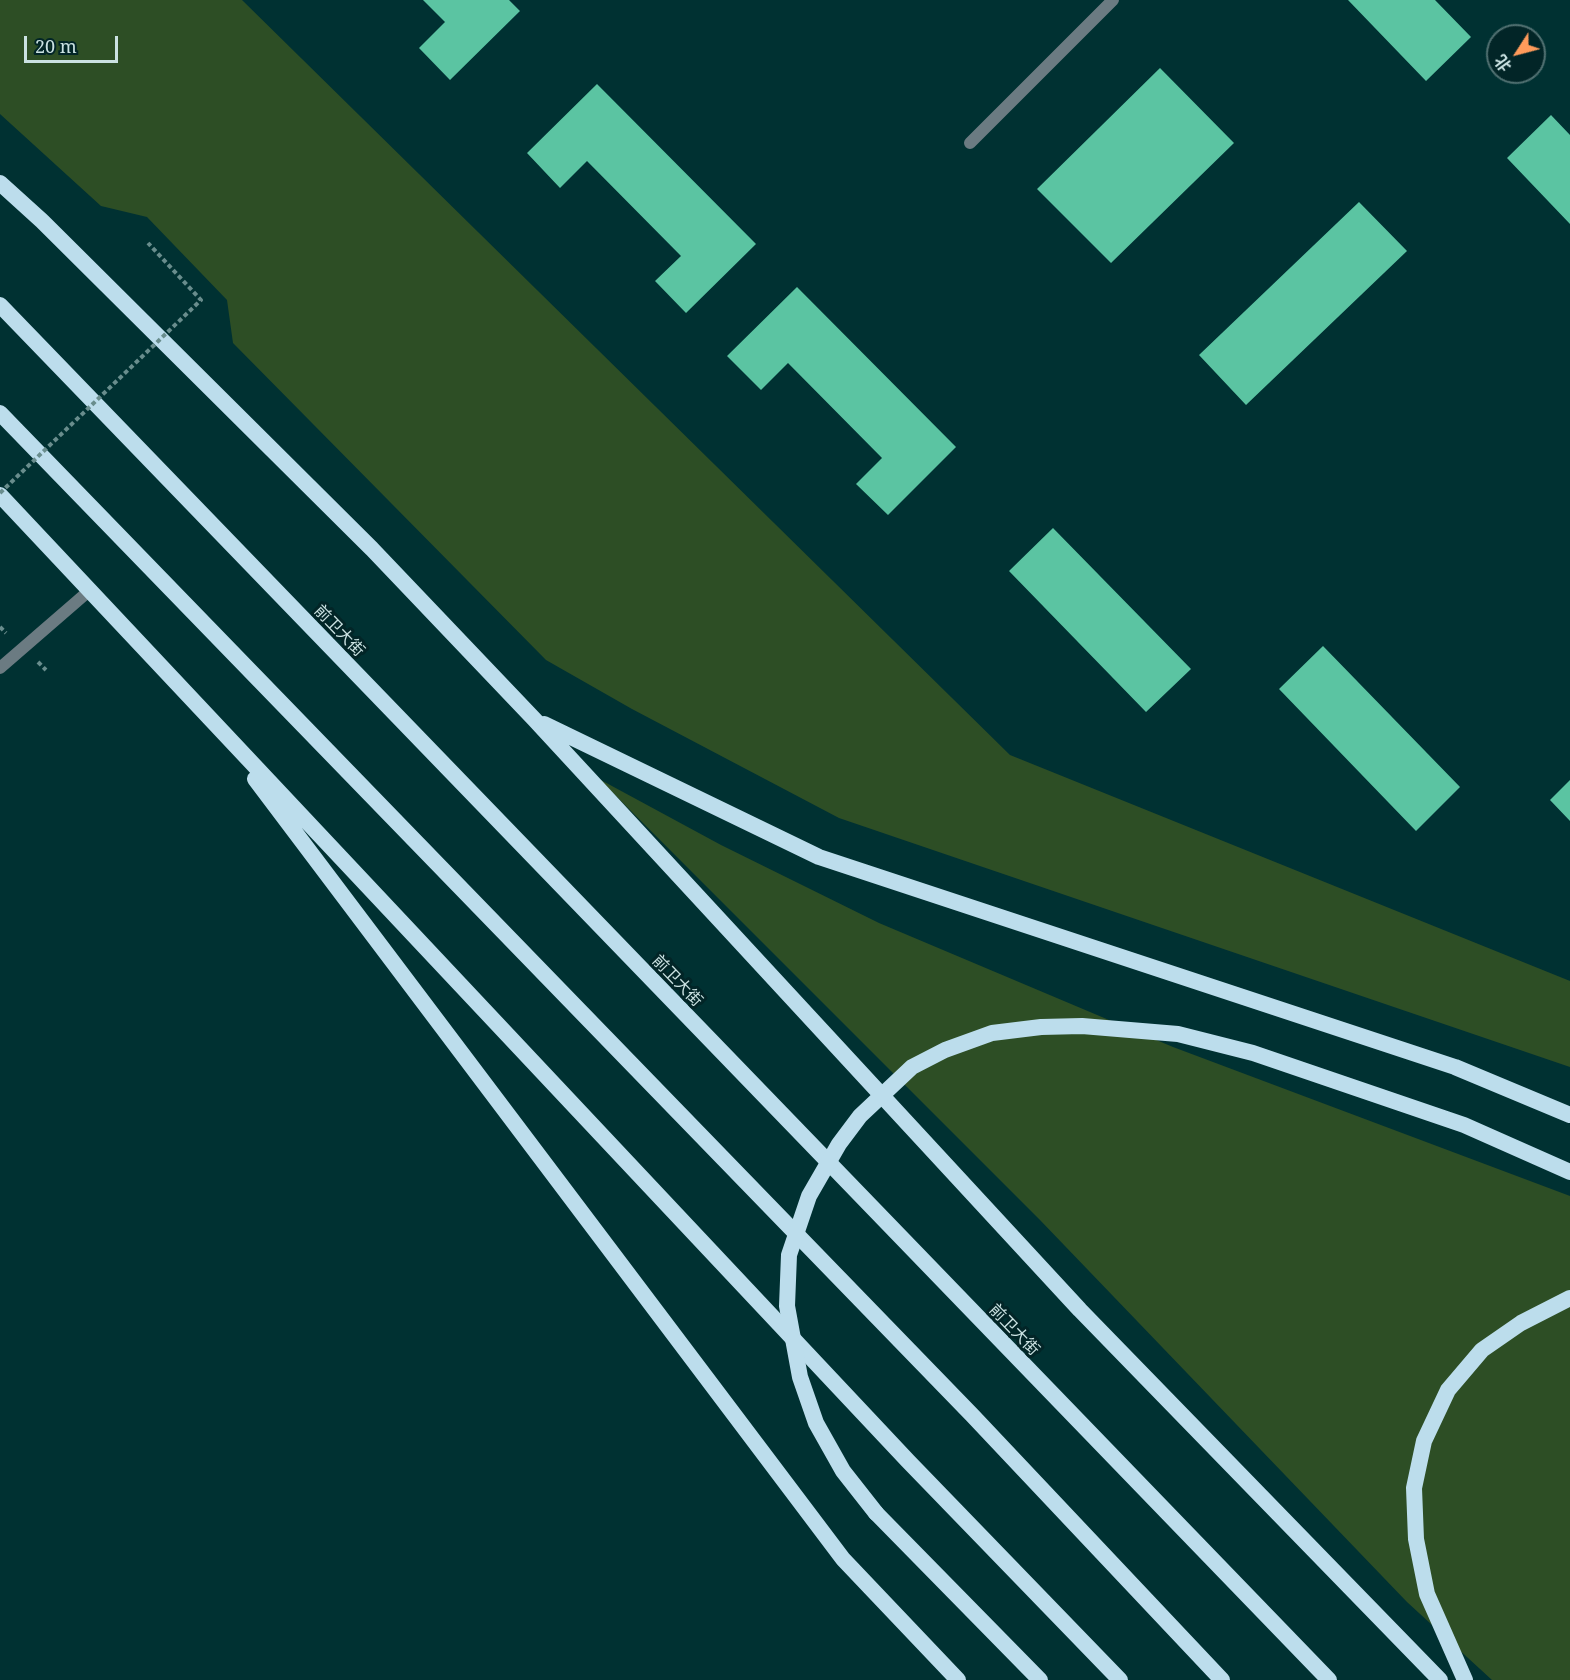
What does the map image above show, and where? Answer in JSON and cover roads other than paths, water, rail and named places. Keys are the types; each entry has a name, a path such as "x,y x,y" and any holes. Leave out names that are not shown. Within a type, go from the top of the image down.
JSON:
{"highway":[{"path":"0,183 42,221 372,549 534,719 1080,1310 1440,1680"},
{"name":"前卫大街","path":"0,305 1329,1680"},
{"path":"0,413 972,1415 1222,1680"},
{"path":"0,494 908,1461 1120,1680"},
{"path":"204,712 843,1559 958,1680"},
{"path":"534,719 819,857 1455,1067 1570,1115"},
{"path":"1040,1680 863,1496 843,1471 816,1423 800,1377 787,1306 789,1255 810,1196 839,1144 860,1116 912,1067 945,1050 992,1033 1041,1027 1082,1026 1168,1033 1253,1053 1464,1125 1570,1173"},
{"path":"1465,1680 1427,1594 1416,1539 1414,1488 1424,1441 1448,1390 1482,1350 1521,1323 1570,1299"}],"street":[{"path":"970,143 1113,0"},
{"path":"0,668 90,590"}]}
